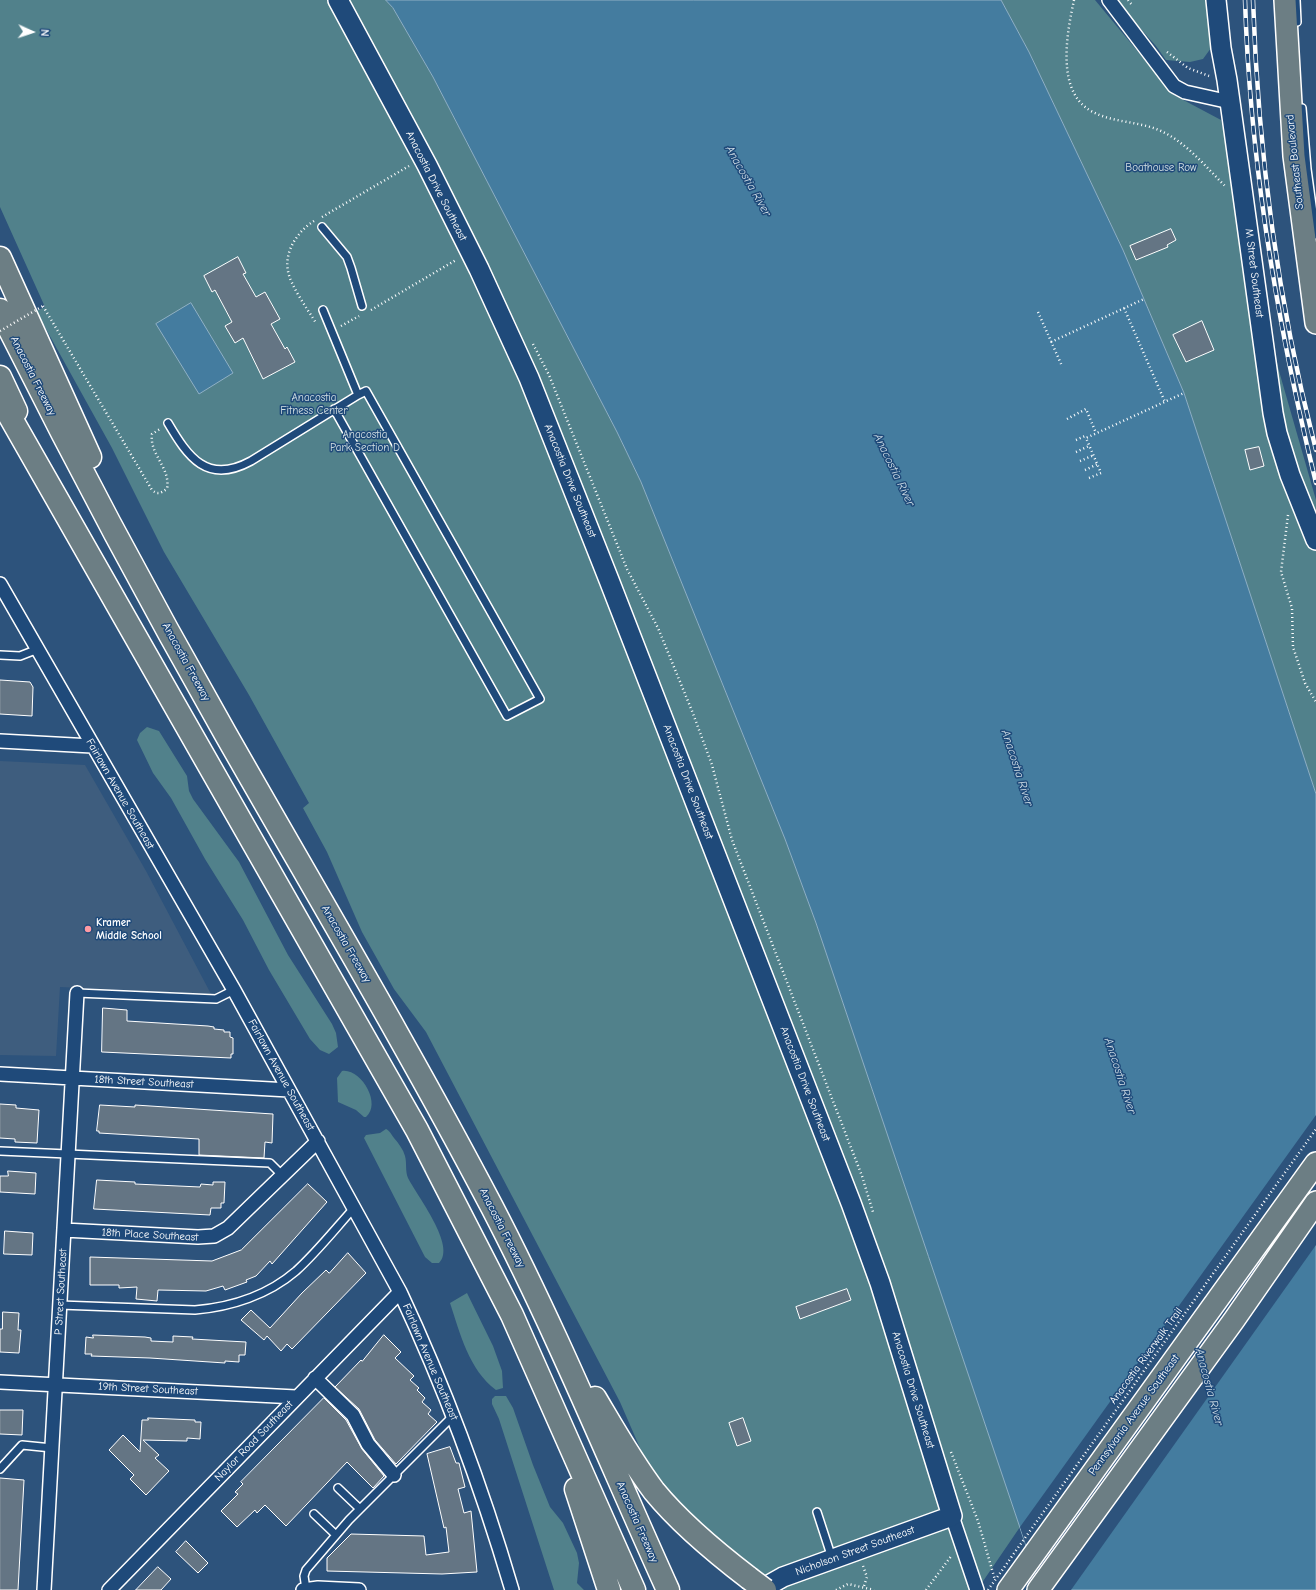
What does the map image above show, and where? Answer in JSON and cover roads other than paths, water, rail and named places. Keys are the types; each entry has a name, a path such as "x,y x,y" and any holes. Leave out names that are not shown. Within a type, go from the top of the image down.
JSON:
{"highway":[{"path":"0,258 173,640"},
{"name":"Anacostia Freeway","path":"0,310 83,473 173,640 436,1104 492,1209 538,1301 668,1590"},
{"path":"0,377 82,545"},
{"path":"0,398 82,545 417,1130 489,1268 534,1362 634,1590"},
{"path":"538,1301 619,1439 654,1491 709,1546 758,1586"},
{"path":"534,1362 609,1590"}],"main road":[{"name":"Southeast Boulevard","path":"1284,0 1294,156 1316,322"},
{"name":"Pennsylvania Avenue Southeast","path":"1008,1590 1316,1163"},
{"path":"1038,1590 1234,1320 1316,1202"}],"street":[{"name":"Anacostia Drive Southeast","path":"338,0 408,130 479,269 551,431 851,1202 880,1283 952,1516 977,1590"},
{"path":"1109,0 1174,86 1185,92 1230,102"},
{"name":"M Street Southeast","path":"1216,0 1221,48 1230,102 1273,413 1288,469 1316,540"},
{"name":"Fairlawn Avenue Southeast","path":"0,584 234,990 400,1292 454,1416 480,1489 512,1590"},
{"path":"0,741 92,746"},
{"name":"P Street Southeast","path":"44,1590 77,993"},
{"name":"18th Street Southeast","path":"0,1074 289,1090"},
{"name":"18th Place Southeast","path":"64,1230 198,1237 214,1236 228,1228 318,1141"},
{"name":"Naylor Road Southeast","path":"108,1590 400,1292"},
{"path":"315,1378 352,1415 368,1444 394,1475"},
{"name":"19th Street Southeast","path":"0,1382 296,1397"},
{"name":"Nicholson Street Southeast","path":"758,1586 952,1516"},
{"path":"305,1590 359,1590"}],"lane":[{"path":"1296,0 1297,33"},
{"path":"1301,102 1307,169 1316,235"},
{"path":"322,227 347,257 352,268 362,310"},
{"path":"324,310 358,394"},
{"path":"168,423 186,452 194,460 213,468 232,469 251,462 334,408 366,391 540,699 507,716 334,408"},
{"path":"0,655 20,656 38,649"},
{"path":"77,993 216,999 234,990"},
{"path":"0,1151 68,1156 270,1163 282,1175"},
{"path":"60,1305 195,1310 212,1309 240,1302 280,1282 296,1270 354,1208"},
{"path":"305,1590 304,1576 306,1570 360,1509 454,1416"},
{"path":"0,1469 22,1445 52,1448"},
{"path":"338,1488 360,1509"},
{"path":"817,1512 832,1559"},
{"path":"314,1514 336,1535"}],"water":[{"name":"Anacostia River","path":"386,0 1001,0 1029,52 1123,250 1184,393 1316,794 1316,1590 1041,1590 816,923 785,839 641,482 617,432 433,77 393,8"},
{"path":"191,303 233,373 199,394 156,324"}],"railway":[{"path":"1245,0 1248,61 1259,183 1289,364 1316,483"},
{"path":"1253,0 1260,113 1272,227 1291,339 1316,450"}],"place":[{"name":"Kramer Middle School","path":"88,929"}],"park label":[{"name":"Boathouse Row","path":"1161,168"},
{"name":"Anacostia Fitness Center","path":"314,404"},
{"name":"Anacostia Park Section D","path":"365,441"}]}
